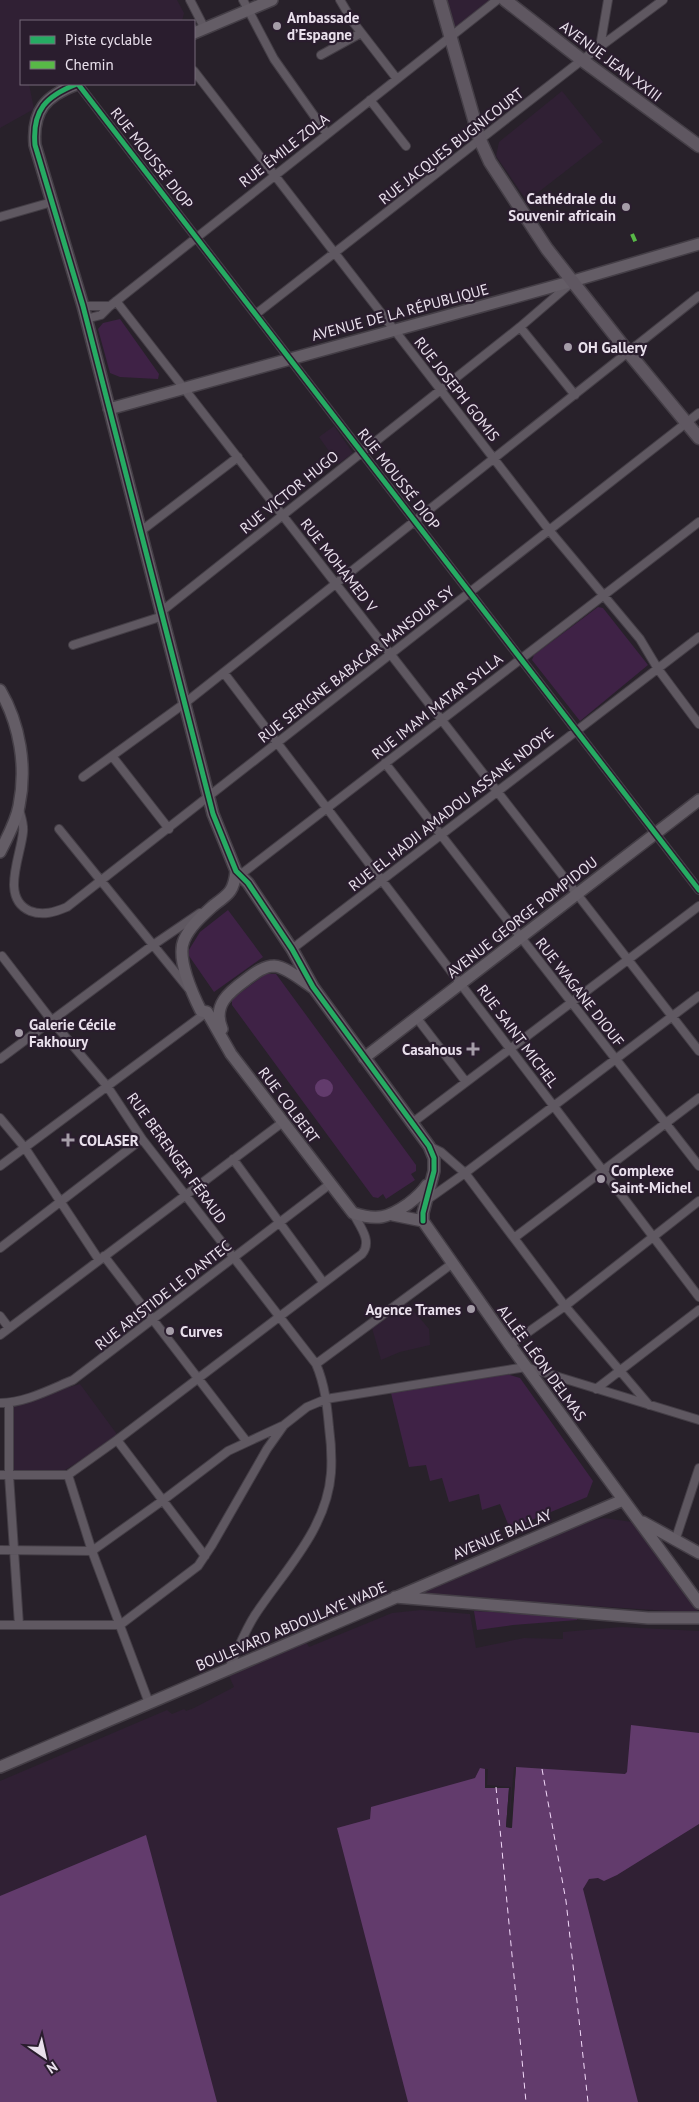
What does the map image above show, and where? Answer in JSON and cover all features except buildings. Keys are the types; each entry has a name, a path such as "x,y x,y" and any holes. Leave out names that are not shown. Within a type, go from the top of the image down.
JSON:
{"main road":[{"path":"440,0 480,140 490,162 548,249 628,352 699,438"},
{"name":"AVENUE JEAN XXIII","path":"505,0 582,60 699,146"}],"street":[{"path":"190,0 199,31 245,5 272,0"},
{"path":"340,0 361,33 397,79"},
{"name":"RUE ÉMILE ZOLA","path":"86,319 101,314 497,0"},
{"path":"600,47 608,0"},
{"name":"RUE JACQUES BUGNICOURT","path":"256,314 582,60 663,0"},
{"path":"245,5 282,71 327,134"},
{"path":"321,55 361,33"},
{"name":"RUE JOSEPH GOMIS","path":"195,72 549,530 640,639 658,668 699,724"},
{"path":"75,85 60,90 48,99 40,110 34,129 35,145 83,306 213,814 238,873 248,883 292,948 313,987 429,1146 435,1163 423,1213 424,1221 393,1215 376,1218 353,1213"},
{"name":"RUE MOUSSÉ DIOP","path":"79,85 699,890"},
{"path":"370,100 406,146"},
{"path":"0,216 52,202"},
{"name":"AVENUE DE LA RÉPUBLIQUE","path":"109,409 574,281 699,244"},
{"name":"RUE VICTOR HUGO","path":"162,614 574,281"},
{"path":"83,777 224,673 699,296"},
{"path":"83,306 113,303"},
{"name":"RUE MOHAMED V","path":"113,303 184,388 699,1051"},
{"path":"520,326 575,395"},
{"name":"RUE SERIGNE BABACAR MANSOUR SY","path":"19,807 23,833 13,881 15,897 20,904 35,912 55,912 67,907 102,882 699,413"},
{"path":"141,531 238,457"},
{"name":"RUE IMAM MATAR SYLLA","path":"238,873 327,808 699,522"},
{"path":"73,645 162,614"},
{"name":"RUE EL HADJI AMADOU ASSANE NDOYE","path":"292,948 699,636"},
{"name":"RUE SAINT MICHEL","path":"224,673 699,1297"},
{"path":"0,690 14,718 19,738 21,764 19,807 0,852"},
{"path":"112,756 169,829"},
{"name":"RUE WAGANE DIOUF","path":"385,763 699,1166"},
{"name":"AVENUE GEORGE POMPIDOU","path":"364,1058 699,800"},
{"path":"59,829 193,994"},
{"path":"193,994 183,957 183,942 192,926 229,894 235,884 238,873"},
{"path":"412,1123 699,906"},
{"path":"0,1059 153,945 190,919 212,907"},
{"name":"RUE BERENGER FÉRAUD","path":"2,956 52,1021 107,1086 142,1139 316,1364 323,1380 332,1454 327,1498 306,1542 254,1617 228,1670"},
{"path":"231,1054 218,1018 222,1001 232,990 256,972 275,966 284,969 313,987"},
{"name":"RUE COLBERT","path":"193,994 201,1011 207,1012 231,1054 353,1213"},
{"path":"426,1200 465,1173 699,996"},
{"path":"0,1166 207,1012"},
{"path":"416,1017 466,1082"},
{"path":"514,1238 699,1098"},
{"path":"0,1118 25,1148 59,1202 101,1258 153,1320 247,1442"},
{"path":"0,1335 283,1122"},
{"path":"0,1248 142,1139"},
{"path":"429,1146 441,1152 465,1173 565,1306 649,1405"},
{"path":"233,1159 323,1282"},
{"path":"393,1215 419,1195 431,1179"},
{"name":"RUE ARISTIDE LE DANTEC","path":"4,1403 73,1380 330,1184"},
{"path":"510,1345 565,1306 699,1201"},
{"path":"0,1475 68,1475 117,1440 362,1254 367,1246 367,1240 353,1213"},
{"name":"ALLÉE LÉON DELMAS","path":"424,1221 510,1345 623,1500 640,1520"},
{"path":"316,1364 453,1263"},
{"path":"596,1389 699,1310"},
{"path":"0,1316 9,1328"},
{"path":"0,1550 92,1551 228,1451 284,1425 307,1407 326,1399 526,1367 699,1420"},
{"path":"4,1403 19,1625"},
{"path":"0,1625 120,1625 198,1566 267,1449 284,1425"},
{"path":"117,1440 205,1556"},
{"path":"675,1541 699,1468"},
{"path":"68,1475 92,1551 149,1703"},
{"name":"AVENUE BALLAY","path":"394,1596 623,1500"},
{"path":"640,1520 699,1554"},
{"path":"640,1520 699,1603"},
{"name":"BOULEVARD ABDOULAYE WADE","path":"0,1767 228,1670 394,1596 648,1618 699,1618"}],"shaded area":[{"path":"0,0 177,0 184,13 182,20 20,20 20,85 29,85 34,109 0,128"},
{"path":"444,0 493,0 453,31"},
{"path":"562,91 603,142 527,201 496,156 499,142"},
{"path":"120,319 159,374 158,379 120,377 110,373 98,329 103,323"},
{"path":"334,426 353,453 338,464 319,437"},
{"path":"598,607 603,608 648,665 580,721 532,660 534,655"},
{"path":"228,910 263,957 214,992 187,953 200,932"},
{"path":"266,974 276,974 416,1165 416,1171 411,1174 415,1180 386,1199 383,1194 378,1198 373,1197 232,1005 232,999"},
{"path":"324,1079 330,1082 333,1088 330,1094 324,1097 318,1094 315,1088 318,1082"},
{"path":"407,1303 429,1329 430,1345 400,1352 381,1360 372,1328"},
{"path":"503,1373 520,1378 593,1481 587,1497 510,1529 500,1504 482,1510 479,1494 449,1502 442,1478 430,1481 426,1465 409,1467 391,1393"},
{"path":"80,1384 119,1437 65,1470 8,1471 7,1405"},
{"path":"604,1518 632,1522 639,1528 699,1613 410,1594 591,1521"},
{"path":"421,1610 470,1614 476,1648 524,1638 563,1639 563,1632 621,1627 699,1631 699,2102 0,2102 0,1781 167,1710 172,1714 184,1709 186,1711 194,1708 234,1687 229,1676 306,1642 309,1647 392,1613"},
{"path":"474,1611 577,1617 577,1620 477,1630"},
{"path":"631,1725 699,1733 699,1824 617,1875 604,1881 598,1878 589,1879 583,1889 638,2102 408,2102 337,1828 370,1819 371,1807 475,1778 480,1768 485,1769 485,1788 509,1788 506,1827 511,1828 516,1767 625,1774 627,1772"},
{"path":"146,1835 217,2102 0,2102 0,1896"}],"pier":[{"path":"514,1767 516,1767 512,1828 506,1827 509,1788 485,1788 485,1769 488,1769 487,1785 511,1787 509,1825"}],"ferry route":[{"path":"542,1769 566,1901 588,2102"},
{"path":"496,1787 526,2102"}],"marked path":[{"path":"632,234 636,243"}],"cycle path":[{"path":"75,85 49,99 43,106 36,122 35,145 83,306 213,814 236,871 248,883 292,949 313,987 429,1146 434,1158 434,1171 423,1213 423,1221"},
{"path":"79,85 699,890"}],"place":[{"name":"Ambassade d’Espagne","path":"277,26"},
{"name":"Cathédrale du Souvenir africain","path":"626,207"},
{"name":"OH Gallery","path":"568,347"},
{"name":"Galerie Cécile Fakhoury","path":"19,1033"},
{"name":"Casahous","path":"473,1049"},
{"name":"COLASER","path":"68,1140"},
{"name":"Complexe Saint-Michel","path":"601,1179"},
{"name":"Agence Trames","path":"471,1309"},
{"name":"Curves","path":"170,1331"}]}
